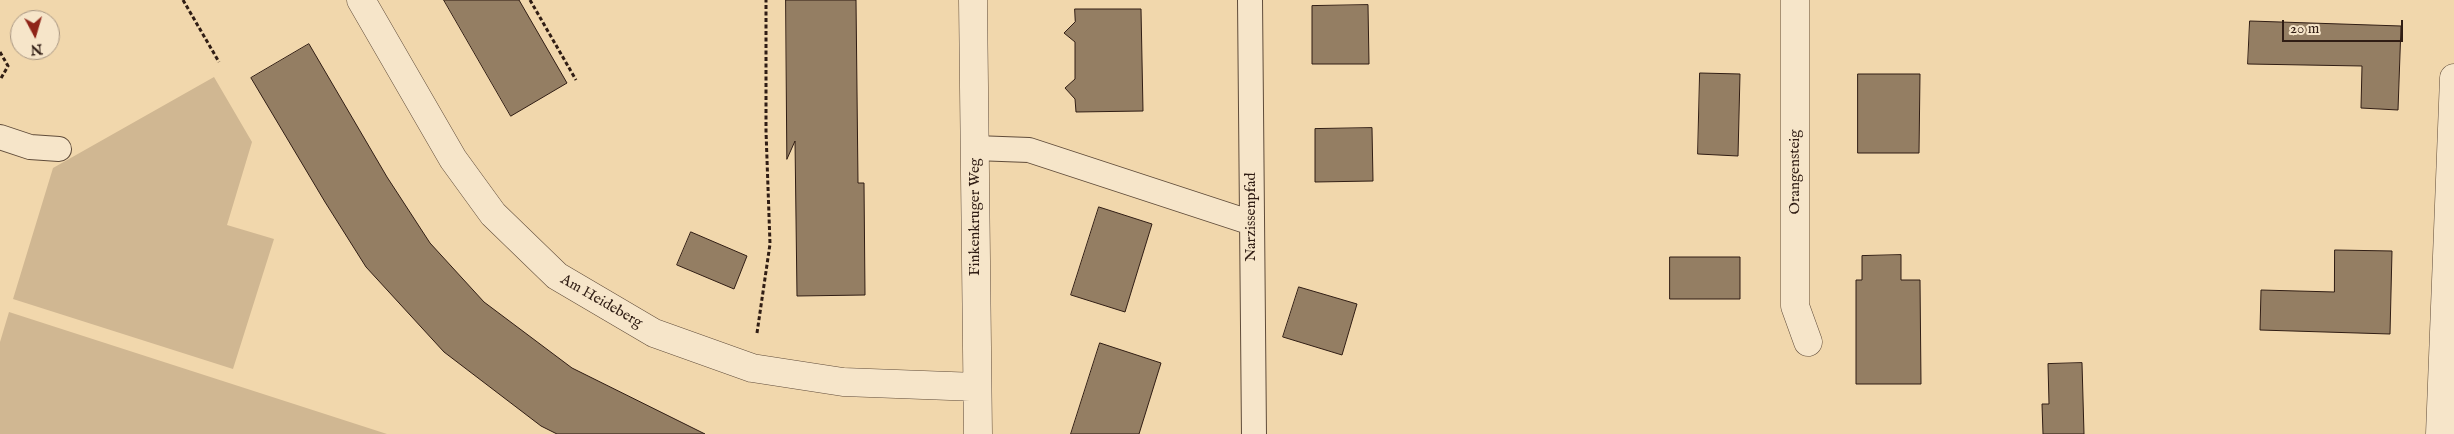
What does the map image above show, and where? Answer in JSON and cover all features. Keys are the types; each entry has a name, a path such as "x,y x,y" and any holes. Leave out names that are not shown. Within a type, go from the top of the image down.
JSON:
{"street":[{"name":"Am Heideberg","path":"361,0 453,159 493,214 557,276 654,333 752,368 843,382 977,387"},
{"name":"Finkenkruger Weg","path":"973,0 978,434"},
{"name":"Orangensteig","path":"1795,0 1795,306 1808,342"},
{"path":"2440,434 2454,78"}],"lane":[{"name":"Narzissenpfad","path":"1250,0 1254,434"},
{"path":"0,137 30,147 59,149"},
{"path":"975,148 1029,150 1252,223"}],"path":[{"path":"183,0 219,62"},
{"path":"530,0 576,80"},
{"path":"752,368 770,244 766,131 766,0"},
{"path":"0,52 8,66 0,80"}],"shaded area":[{"path":"214,77 252,142 227,225 274,239 233,369 13,299 53,168"},
{"path":"9,312 387,434 0,434 0,342"}],"building":[{"path":"444,0 519,0 567,83 511,116"},
{"path":"786,0 856,0 858,183 864,183 865,295 797,296 795,141 787,159"},
{"path":"1368,5 1369,64 1312,64 1312,6"},
{"path":"1075,9 1141,9 1143,111 1076,112 1075,99 1065,88 1075,79 1075,42 1064,33 1075,22"},
{"path":"2250,21 2401,26 2398,110 2361,108 2362,66 2248,64"},
{"path":"309,44 387,177 430,243 484,302 572,368 705,434 557,434 541,426 444,352 366,267 251,78"},
{"path":"1700,73 1740,74 1738,156 1698,154"},
{"path":"1858,74 1920,74 1919,153 1858,153"},
{"path":"1372,128 1373,181 1315,182 1315,129"},
{"path":"1099,207 1152,224 1125,312 1071,295"},
{"path":"691,232 747,256 734,289 677,265"},
{"path":"2335,250 2392,251 2390,334 2260,330 2261,290 2334,292"},
{"path":"1901,255 1901,280 1920,280 1921,384 1856,384 1856,280 1862,280 1862,256"},
{"path":"1670,257 1740,257 1740,299 1670,299"},
{"path":"1299,287 1357,304 1342,355 1283,337"},
{"path":"1100,343 1161,363 1139,434 1071,434"},
{"path":"2082,363 2084,434 2043,434 2042,404 2049,404 2048,364"}]}
